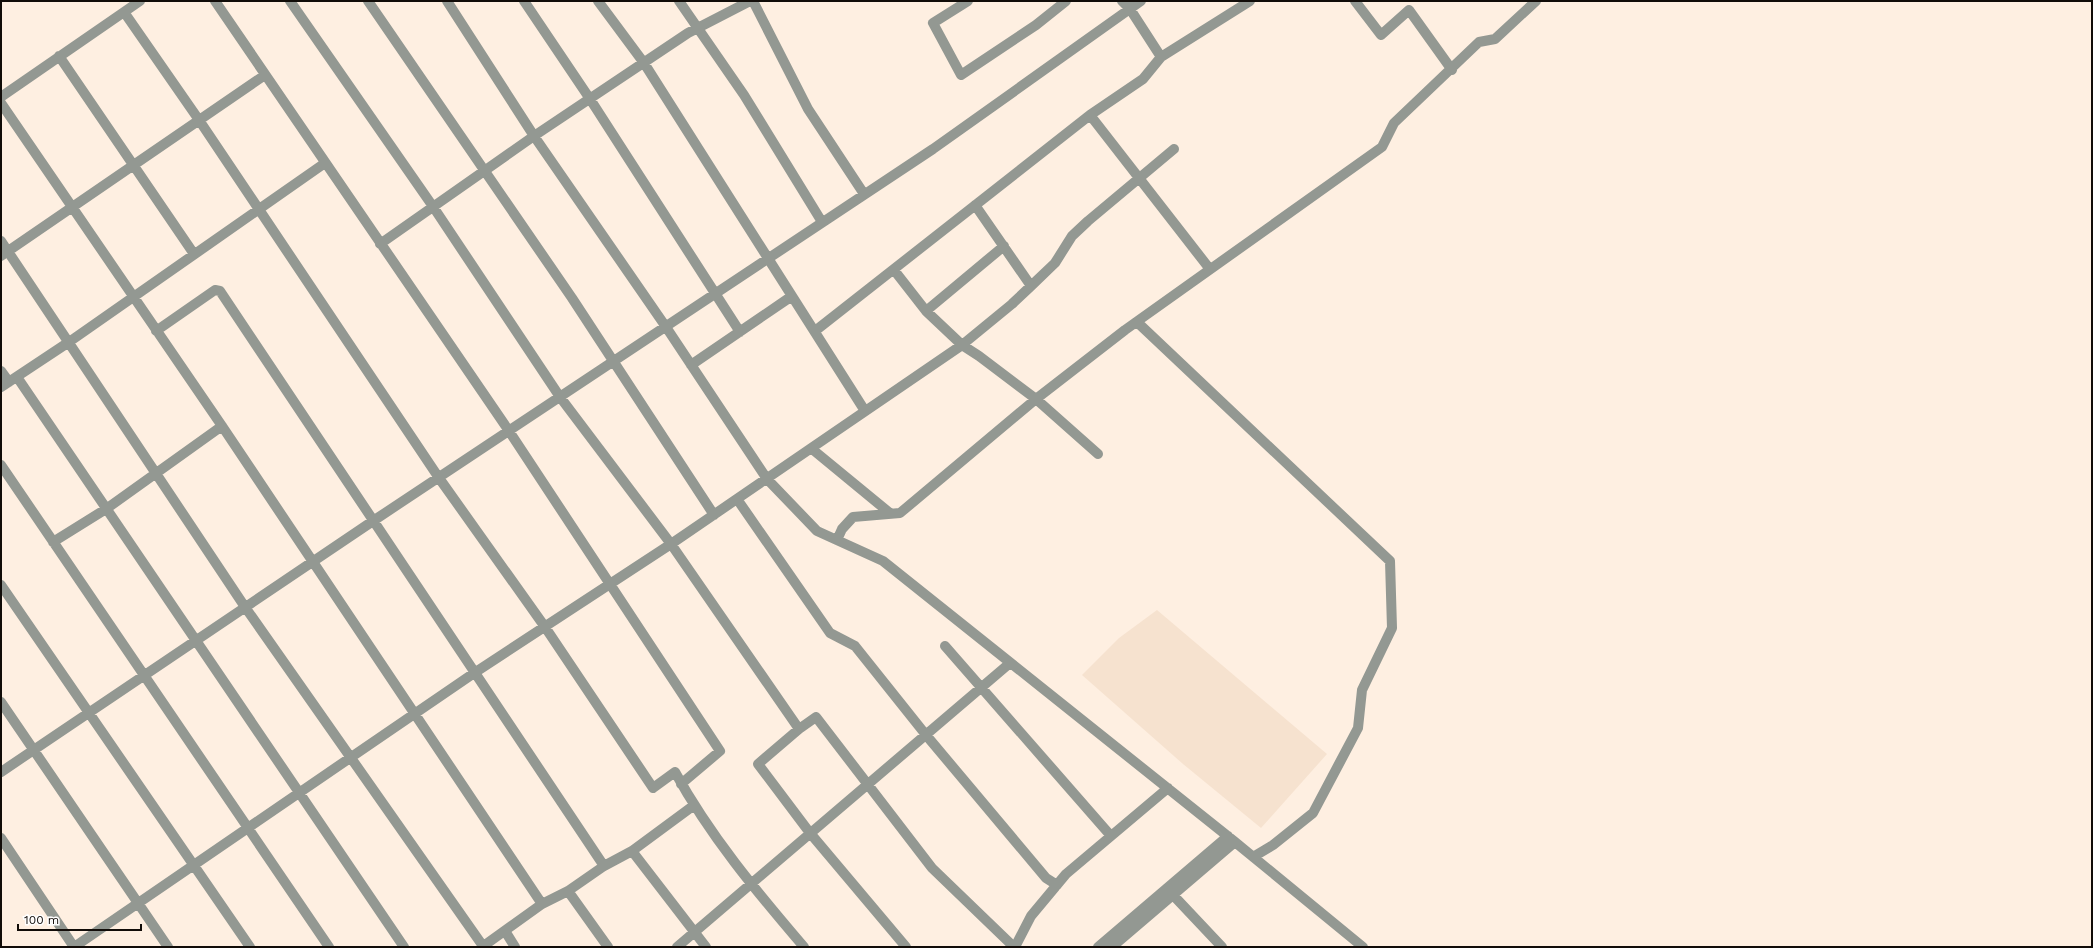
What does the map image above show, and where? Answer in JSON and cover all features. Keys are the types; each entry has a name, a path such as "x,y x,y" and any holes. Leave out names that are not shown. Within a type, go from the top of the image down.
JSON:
{"street":[{"path":"1,97 140,1"},
{"path":"215,1 508,431 720,751 681,784"},
{"path":"290,1 434,208 560,397 671,544 798,728"},
{"path":"368,1 486,171 714,514"},
{"path":"447,1 534,136 666,327 767,479 817,532 883,561 1232,839 1363,947"},
{"path":"524,1 590,99 740,332"},
{"path":"598,1 644,63 865,411"},
{"path":"679,1 699,27 744,95 822,222"},
{"path":"380,244 434,208 534,136 644,63 699,27 750,1"},
{"path":"753,1 808,109 864,194"},
{"path":"968,1 933,23 961,75 1030,29 1066,1"},
{"path":"1122,1 1130,9 1161,58"},
{"path":"1,772 373,521 933,149 1141,1"},
{"path":"815,331 1090,115 1143,79 1161,58 1250,1"},
{"path":"1355,1 1381,35 1409,10 1452,70"},
{"path":"837,540 842,529 854,517 900,513 1036,399 1137,322 1209,268 1382,147 1394,123 1452,70 1479,42 1495,39 1536,1"},
{"path":"124,12 199,120 439,478 544,627 653,788 675,772 693,806 750,884 804,947"},
{"path":"59,56 194,254"},
{"path":"5,254 132,165 265,75"},
{"path":"1,103 222,426 312,563 542,904"},
{"path":"1090,115 1138,179 1209,268"},
{"path":"1,838 74,947 299,794 350,757 474,673 611,585 962,345 1012,304 1031,286 1054,263 1072,236 1174,149"},
{"path":"9,382 133,298 325,163"},
{"path":"975,205 1031,286"},
{"path":"1,241 5,254 69,342 245,607 483,946 542,904 568,890 604,866 632,851 693,806"},
{"path":"926,311 1004,246"},
{"path":"894,270 926,311 962,345 1036,399 1098,454"},
{"path":"156,331 215,290 220,291 604,866"},
{"path":"691,365 792,296"},
{"path":"1137,322 1390,561 1392,628 1362,690 1358,728 1313,813 1273,845 1253,856"},
{"path":"1,371 106,509 404,947"},
{"path":"54,542 106,509 222,426"},
{"path":"812,449 891,514"},
{"path":"1,465 143,676 329,947"},
{"path":"737,499 830,633 855,646 926,735 1046,878 1057,885"},
{"path":"1,585 250,947"},
{"path":"945,646 1111,836"},
{"path":"677,947 1010,663"},
{"path":"1,702 168,947"},
{"path":"906,947 810,834 758,764 798,728 816,716 932,868 1014,947 1031,916 1066,874 1168,788"},
{"path":"1113,947 1173,895 1232,839"},
{"path":"1098,947 1232,839"},
{"path":"632,851 706,947"},
{"path":"568,890 608,947"},
{"path":"1173,895 1222,947"},
{"path":"505,931 515,947"}],"shaded area":[{"path":"1157,610 1327,754 1261,828 1183,764 1082,675 1119,638"}]}
